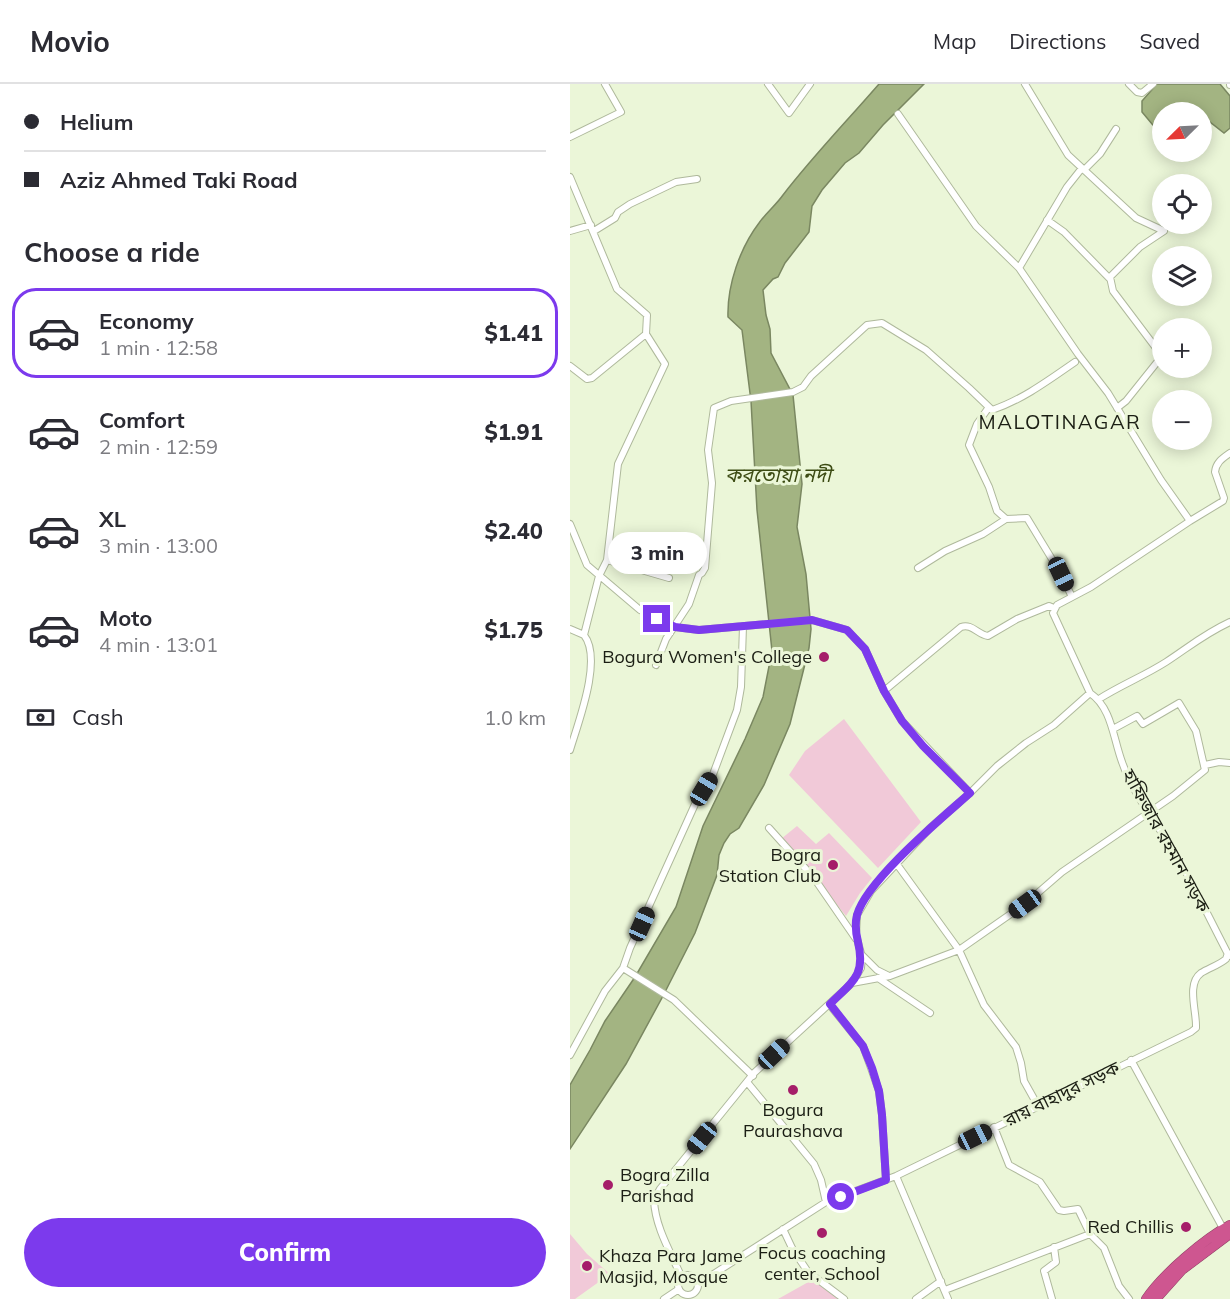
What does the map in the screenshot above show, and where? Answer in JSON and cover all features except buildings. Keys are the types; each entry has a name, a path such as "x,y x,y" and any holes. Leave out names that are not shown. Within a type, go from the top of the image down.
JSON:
{"highway":[{"path":"1146,1299 1175,1268 1228,1231"},
{"path":"1156,1299 1182,1270 1228,1231"}],"street":[{"path":"570,137 621,112 605,84"},
{"path":"768,84 789,113 810,84"},
{"path":"1025,84 1068,155 1136,218 1164,231 1140,247 1110,277 1113,291 1162,356 1126,401 1117,408"},
{"path":"1130,84 1137,92 1142,93 1153,84"},
{"path":"898,114 976,226 1019,268 1117,408 1161,480 1190,521"},
{"path":"1019,268 1067,187 1100,154 1116,129"},
{"path":"570,177 617,289 647,315 646,334 665,364 618,464 607,560 599,576 584,635"},
{"path":"570,231 592,228 615,218 618,212 630,204 676,183 697,179"},
{"path":"1047,220 1064,232 1111,280"},
{"path":"656,665 666,639 689,604 699,575 705,568 712,483 708,450 714,408 731,401 793,392 803,387 811,376 867,325 882,323 926,350 992,410 1006,405 1043,384 1075,362"},
{"path":"570,366 587,379 592,378 646,334"},
{"path":"989,407 977,424 969,445 989,488 996,511 1006,519"},
{"path":"884,691 962,627 970,627 988,636 1035,611 1049,606 1054,608 1091,587 1190,521 1227,501 1215,472 1217,464 1230,453"},
{"path":"918,568 945,551 983,534 1006,519 1027,518 1061,574 1072,597"},
{"path":"570,524 587,565 640,610 675,627 699,630 812,620 847,630 865,649 884,691 909,730 970,793"},
{"path":"607,560 669,578"},
{"path":"1054,608 1054,617 1090,693 1099,699 1165,662 1209,632 1230,622"},
{"path":"570,1055 605,991 623,968 696,802 712,777 737,710 741,687 743,626"},
{"path":"570,629 584,635 591,651 584,706 570,750"},
{"path":"682,1278 661,1230 654,1200 660,1189 747,1082 852,982 861,968 862,957 856,935 857,915 871,891 930,828 997,766 1054,724 1090,693"},
{"name":"হাফিজার রহমান সড়ক","path":"1099,699 1113,729 1122,764 1148,812 1174,852 1229,956"},
{"path":"852,982 890,976 959,950 1025,904 1062,872 1203,773 1205,765 1196,732 1179,703 1143,724 1137,716 1113,729"},
{"path":"1205,765 1219,762 1230,763"},
{"path":"769,828 814,878 858,942"},
{"path":"896,863 959,950 984,1005 1016,1047 1022,1063 1024,1081 1038,1106"},
{"path":"860,951 866,961 877,970 890,976"},
{"name":"রায় বাহাদুর সড়ক","path":"698,1284 826,1202 896,1176 1191,1032 1196,1028 1192,989 1194,982 1199,974 1229,956"},
{"path":"623,968 674,1000 753,1076"},
{"path":"878,978 930,1013"},
{"path":"830,1004 863,1046 872,1068 879,1091 886,1180"},
{"path":"1131,1060 1228,1231"},
{"path":"747,1082 814,1164 826,1202"},
{"path":"994,1127 1010,1165 1040,1182 1059,1210 1078,1209 1090,1234 1104,1248 1119,1286 1129,1299"},
{"path":"896,1176 948,1299"},
{"path":"783,1229 808,1272 844,1299"},
{"path":"945,1290 1090,1234"},
{"path":"1052,1299 1044,1271 1056,1262 1054,1247"},
{"path":"677,1299 684,1294 693,1294 698,1284 693,1277 682,1278 679,1282 679,1288 684,1294"},
{"path":"916,1299 941,1281"},
{"path":"664,1299 679,1288"}],"shaded area":[{"path":"844,719 921,822 878,868 789,775 805,751"},
{"name":"Bogra Station Club","path":"797,826 816,844 829,833 872,878 846,916 781,839"},
{"path":"570,1234 587,1254 610,1274 575,1299 570,1299"},
{"path":"812,1280 840,1299 778,1299"}],"water":[{"name":"করতোয়া নদী","path":"879,84 924,84 859,153 845,163 822,190 812,206 809,232 785,263 778,277 763,290 770,329 771,353 793,395 802,484 797,527 806,574 811,629 809,648 790,724 764,785 739,828 730,834 724,843 719,855 717,875 695,933 663,996 626,1064 570,1149 570,1085 605,1021 635,977 676,907 703,826 763,697 772,651 757,510 751,401 742,330 728,317 732,280 746,244 759,223"},
{"path":"1157,84 1220,84 1230,96 1230,128 1224,133 1212,124 1212,102 1152,102 1152,124 1142,112 1142,101"}],"place":[{"name":"Bogura Women's College","path":"824,657"},
{"name":"Bogra Station Club","path":"833,865"},
{"name":"Bogura Paurashava","path":"793,1090"},
{"name":"Bogra Zilla Parishad","path":"608,1185"},
{"name":"Red Chillis","path":"1186,1227"},
{"name":"Focus coaching center, School","path":"822,1233"},
{"name":"Khaza Para Jame Masjid, Mosque","path":"587,1266"}],"district":[{"name":"MALOTINAGAR","path":"1060,422"}],"route":[{"path":"657,619 675,627 699,630 812,620 847,630 865,649 884,691 902,721 923,746 970,793 930,828 896,863 871,891 857,915 856,935 862,957 861,968 852,982 830,1004 863,1046 872,1068 879,1091 882,1115 886,1180 841,1197"}]}
